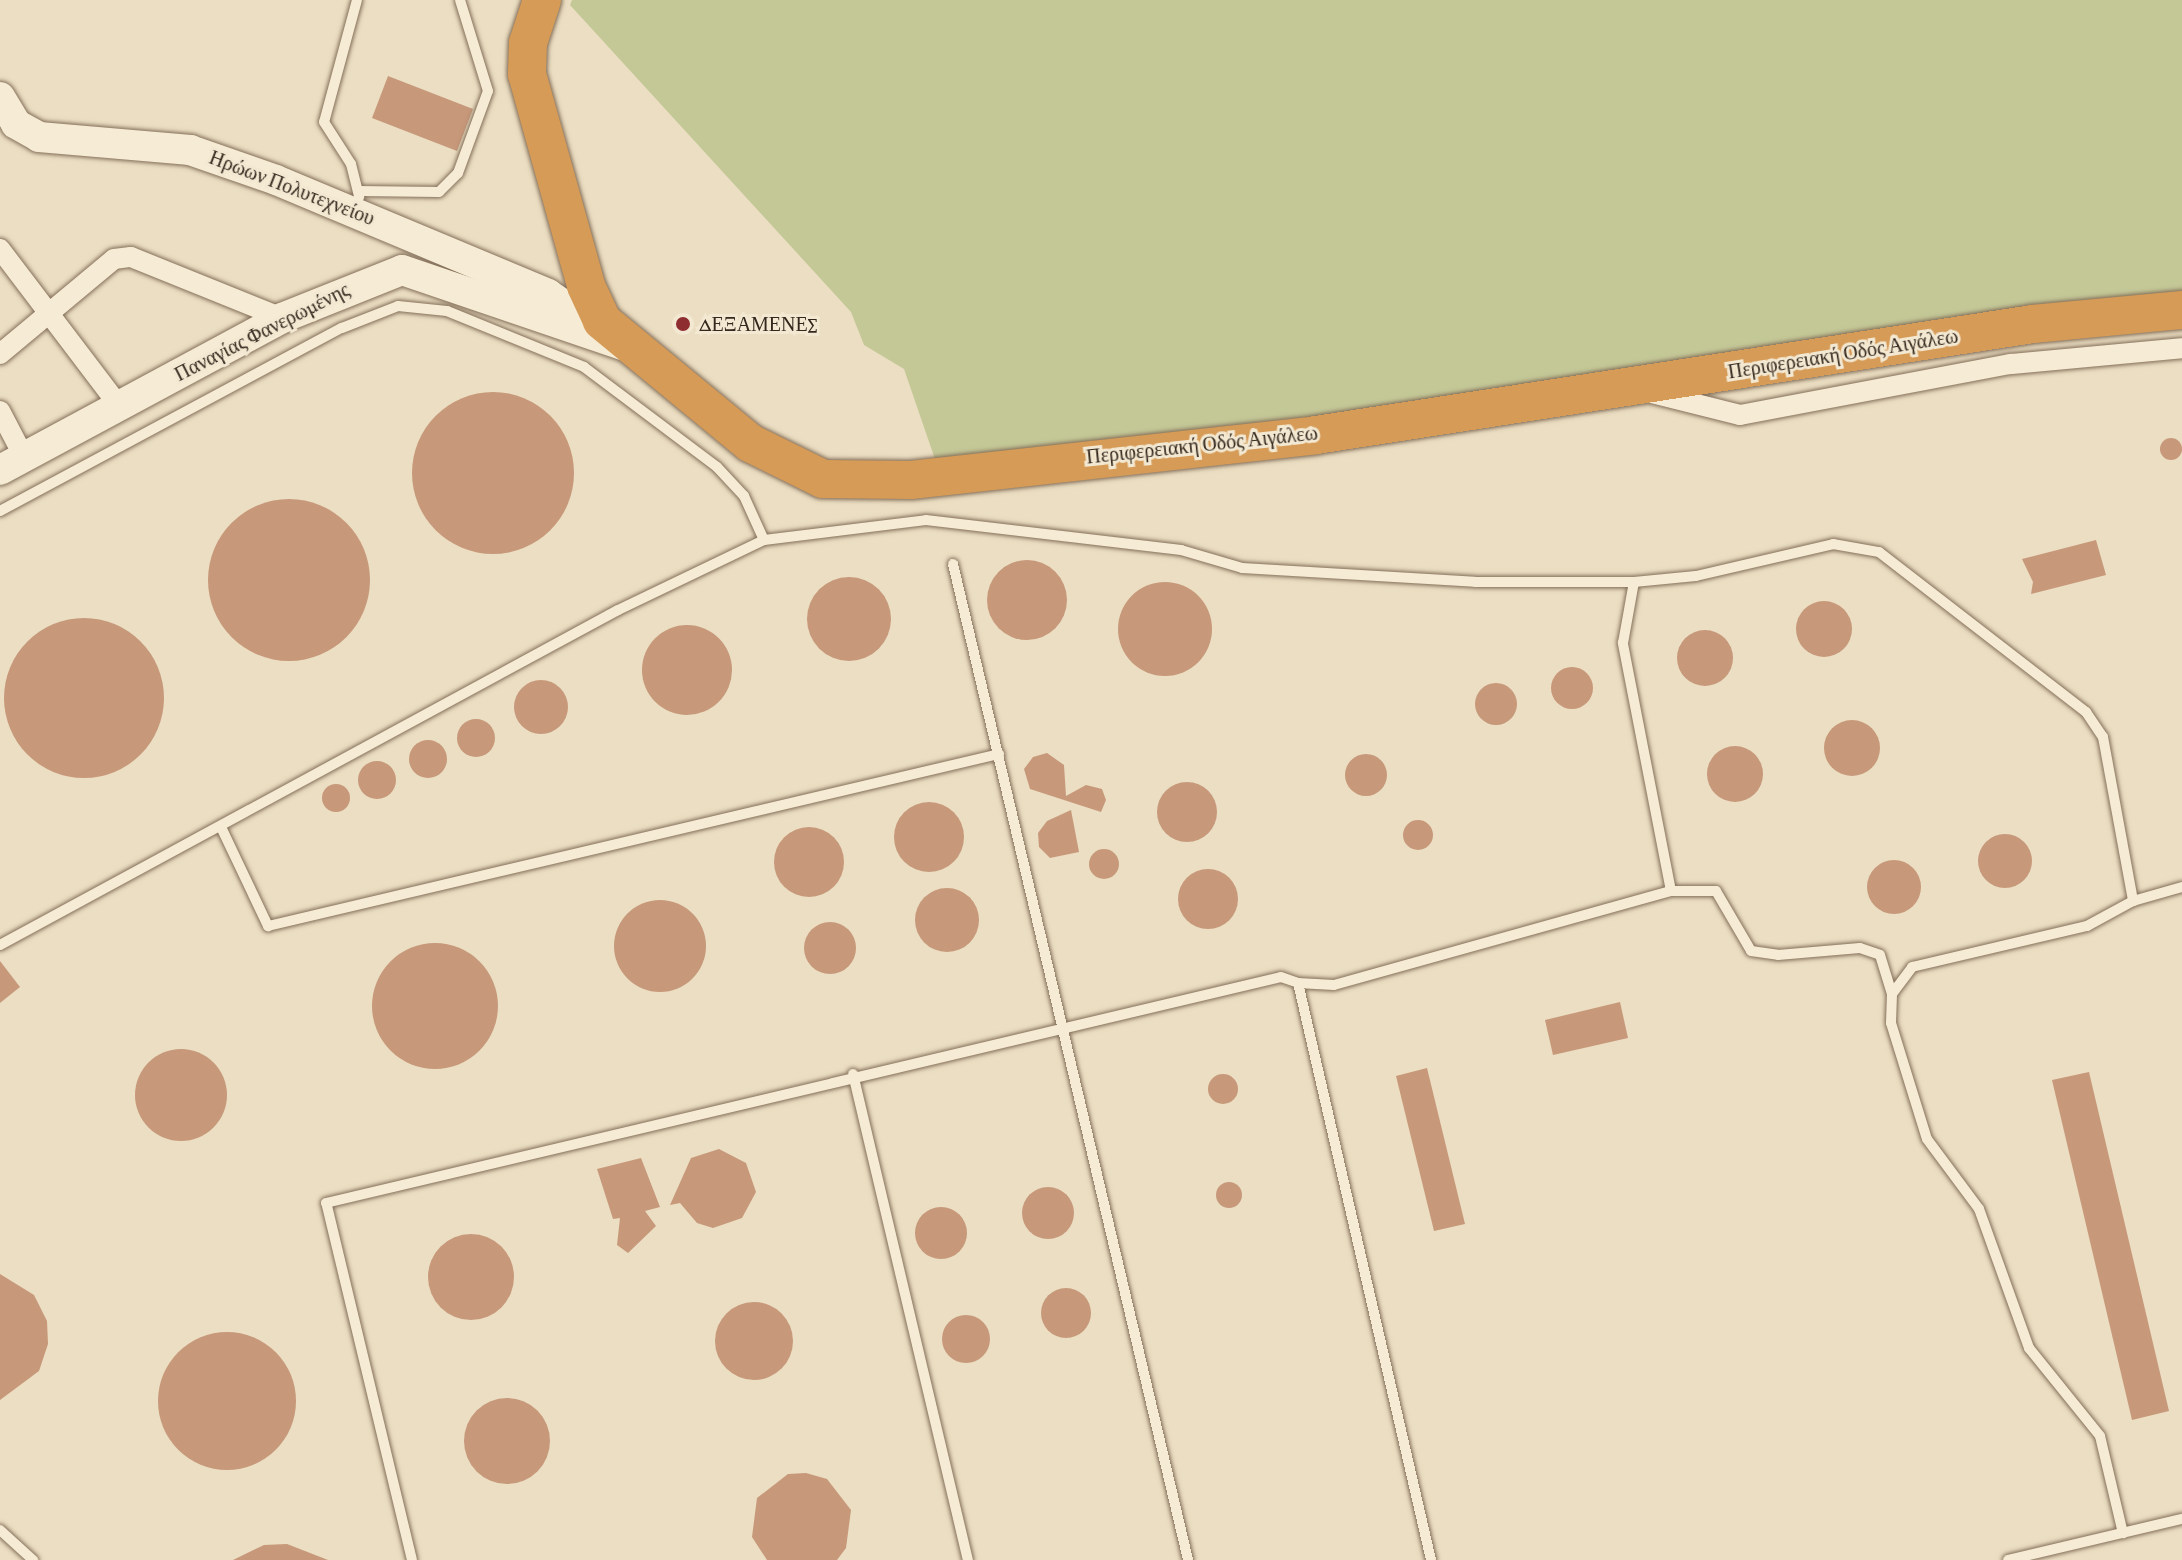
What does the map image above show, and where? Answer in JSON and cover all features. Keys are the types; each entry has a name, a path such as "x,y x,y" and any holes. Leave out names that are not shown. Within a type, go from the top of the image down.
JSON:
{"highway":[{"name":"Περιφερειακή Οδός Αιγάλεω","path":"542,0 528,43 533,101 586,286 602,321 628,347 750,443 798,472 850,482 1316,435 1635,389 2033,324 2182,310"}],"main road":[{"name":"Ηρώων Πολυτεχνείου","path":"0,97 16,124 39,137 190,150 359,203 548,294 564,305 572,325"},
{"name":"Παναγίας Φανερωμένης","path":"12,464 282,318 402,270 572,325 628,347"}],"street":[{"path":"0,249 44,313 119,406"},
{"path":"0,354 100,267 131,257 282,318"},
{"path":"1635,389 1703,411 1740,415 2011,364 2182,348"},
{"path":"0,411 12,464"}],"lane":[{"path":"357,0 324,122 340,143 359,203 439,192 458,173 488,91 460,0"},
{"path":"0,511 342,328 398,306 447,311 611,384 717,467 744,496 764,540"},
{"path":"0,945 674,580 764,540 780,543 824,531 926,520 1181,550 1242,568 1475,582 1634,582 1696,576 1833,544 1879,552 2086,712 2103,737 2133,901"},
{"path":"953,564 1188,1560"},
{"path":"1634,582 1623,643 1671,891"},
{"path":"221,827 268,926 999,754"},
{"path":"1892,994 1912,967 2087,926 2133,901 2182,887"},
{"path":"412,1560 326,1203 853,1074 1267,978 1334,985 1671,891 1716,891 1751,951 1778,955 1860,948 1880,955 1892,994 1891,1023 1927,1139 1979,1209 2029,1348 2100,1436 2123,1533"},
{"path":"1298,983 1431,1560"},
{"path":"853,1074 968,1560"},
{"path":"2008,1560 2182,1519"},
{"path":"0,1530 33,1560"}],"green space":[{"path":"572,0 2182,0 2182,294 2115,297 1511,396 937,465 904,369 864,345 851,312 570,5"}],"building":[{"path":"388,76 473,109 457,151 372,118"},
{"path":"493,392 524,398 550,416 568,442 574,473 568,504 550,530 524,548 493,554 462,548 436,530 418,504 412,473 418,442 436,416 462,398"},
{"path":"2171,438 2179,441 2182,449 2179,457 2171,460 2163,457 2160,449 2163,441"},
{"path":"289,499 320,505 346,523 364,549 370,580 364,611 346,637 320,655 289,661 258,655 232,637 214,611 208,580 214,549 232,523 258,505"},
{"path":"2096,540 2106,575 2031,594 2033,582 2022,559"},
{"path":"1027,560 1042,563 1055,572 1064,585 1067,600 1064,615 1055,628 1042,637 1027,640 1012,637 999,628 990,615 987,600 990,585 999,572 1012,563"},
{"path":"841,577 857,577 873,584 884,595 891,619 888,635 879,649 857,661 841,661 825,654 814,643 807,627 807,611 814,595 825,584"},
{"path":"1165,582 1183,586 1198,596 1208,611 1212,629 1208,647 1198,662 1183,672 1165,676 1147,672 1132,662 1122,647 1118,629 1122,611 1132,596 1147,586"},
{"path":"1824,601 1844,609 1852,629 1844,649 1824,657 1804,649 1796,629 1804,609"},
{"path":"84,618 115,624 140,642 158,667 164,698 158,729 140,754 115,772 84,778 53,772 28,754 10,729 4,698 10,667 28,642 53,624"},
{"path":"687,625 704,628 719,638 729,653 732,670 729,687 719,702 704,712 687,715 670,712 655,702 645,687 642,670 645,653 655,638 670,628"},
{"path":"1705,630 1725,638 1733,658 1725,678 1705,686 1685,678 1677,658 1685,638"},
{"path":"1572,667 1587,673 1593,688 1587,703 1572,709 1557,703 1551,688 1557,673"},
{"path":"541,680 560,688 568,707 560,726 541,734 522,726 514,707 522,688"},
{"path":"1496,683 1511,689 1517,704 1511,719 1496,725 1481,719 1475,704 1481,689"},
{"path":"476,719 489,725 495,738 489,751 476,757 463,751 457,738 463,725"},
{"path":"1852,720 1872,728 1880,748 1872,768 1852,776 1832,768 1824,748 1832,728"},
{"path":"428,740 441,746 447,759 441,772 428,778 415,772 409,759 415,746"},
{"path":"1735,746 1755,754 1763,774 1755,794 1735,802 1715,794 1707,774 1715,754"},
{"path":"1047,753 1064,765 1066,796 1086,785 1102,789 1106,800 1101,812 1030,789 1024,769 1033,757"},
{"path":"1366,754 1381,760 1387,775 1381,790 1366,796 1351,790 1345,775 1351,760"},
{"path":"377,761 390,767 396,780 390,793 377,799 364,793 358,780 364,767"},
{"path":"1187,782 1209,790 1217,812 1209,834 1187,842 1165,834 1157,812 1165,790"},
{"path":"336,784 346,788 350,798 346,808 336,812 326,808 322,798 326,788"},
{"path":"936,802 958,817 964,837 962,851 954,862 943,870 922,872 904,862 896,851 894,830 904,812 915,804"},
{"path":"1071,810 1079,852 1050,858 1039,847 1038,833 1047,821"},
{"path":"1418,820 1424,821 1432,829 1432,841 1424,849 1418,850 1412,849 1404,841 1403,835 1404,829 1412,821"},
{"path":"802,827 816,827 838,842 844,862 842,875 834,887 816,897 802,897 780,882 774,869 774,855 789,833"},
{"path":"2005,834 2024,842 2032,861 2024,880 2005,888 1986,880 1978,861 1986,842"},
{"path":"1104,849 1115,853 1119,864 1115,875 1104,879 1093,875 1089,864 1093,853"},
{"path":"1894,860 1913,868 1921,887 1913,906 1894,914 1875,906 1867,887 1875,868"},
{"path":"1208,869 1229,878 1238,899 1229,920 1208,929 1187,920 1178,899 1187,878"},
{"path":"947,888 965,894 973,902 979,920 973,938 965,946 947,952 929,946 921,938 915,920 921,902 929,894"},
{"path":"660,900 677,904 692,914 702,929 706,946 702,963 692,978 677,988 660,992 643,988 628,978 618,963 614,946 618,929 628,914 643,904"},
{"path":"830,922 848,930 856,948 848,966 830,974 812,966 804,948 812,930"},
{"path":"435,943 459,948 479,962 493,982 498,1006 493,1030 479,1050 459,1064 435,1069 411,1064 391,1050 377,1030 372,1006 377,982 391,962 411,948"},
{"path":"0,961 20,987 0,1003"},
{"path":"1620,1002 1628,1038 1553,1055 1545,1020"},
{"path":"181,1049 198,1053 213,1063 223,1078 227,1095 223,1112 213,1127 198,1137 181,1141 164,1137 149,1127 139,1112 135,1095 139,1078 149,1063 164,1053"},
{"path":"1427,1068 1465,1224 1434,1231 1396,1076"},
{"path":"2089,1072 2169,1411 2132,1420 2052,1080"},
{"path":"1223,1074 1234,1078 1238,1089 1234,1100 1223,1104 1212,1100 1208,1089 1212,1078"},
{"path":"719,1149 746,1163 756,1192 742,1218 713,1228 697,1223 680,1203 670,1205 691,1158"},
{"path":"641,1158 660,1207 645,1211 656,1226 628,1253 617,1245 620,1218 613,1219 597,1169"},
{"path":"1229,1182 1238,1186 1242,1195 1238,1204 1229,1208 1220,1204 1216,1195 1220,1186"},
{"path":"1048,1187 1066,1195 1074,1213 1066,1231 1048,1239 1030,1231 1022,1213 1030,1195"},
{"path":"941,1207 959,1215 967,1233 959,1251 941,1259 923,1251 915,1233 923,1215"},
{"path":"471,1234 488,1237 502,1246 511,1260 514,1277 511,1294 502,1308 488,1317 471,1320 454,1317 440,1308 431,1294 428,1277 431,1260 440,1246 454,1237"},
{"path":"0,1274 34,1295 47,1321 48,1344 39,1371 0,1400"},
{"path":"1066,1288 1084,1295 1091,1313 1084,1331 1066,1338 1048,1331 1041,1313 1048,1295"},
{"path":"754,1302 769,1305 782,1313 790,1326 793,1341 790,1356 782,1369 769,1377 754,1380 739,1377 726,1369 718,1356 715,1341 718,1326 726,1313 739,1305"},
{"path":"966,1315 983,1322 990,1339 983,1356 966,1363 949,1356 942,1339 949,1322"},
{"path":"227,1332 253,1338 276,1352 290,1375 296,1401 290,1427 276,1450 253,1464 227,1470 201,1464 178,1450 164,1427 158,1401 164,1375 178,1352 201,1338"},
{"path":"507,1398 524,1401 538,1410 547,1424 550,1441 547,1458 538,1472 524,1481 507,1484 490,1481 476,1472 467,1458 464,1441 467,1424 476,1410 490,1401"},
{"path":"806,1473 827,1479 851,1510 846,1548 837,1560 767,1560 752,1537 757,1498 788,1474"},
{"path":"287,1544 328,1560 233,1560 264,1545"}],"place":[{"name":"ΔΕΞΑΜΕΝΕΣ","path":"683,324"}]}
